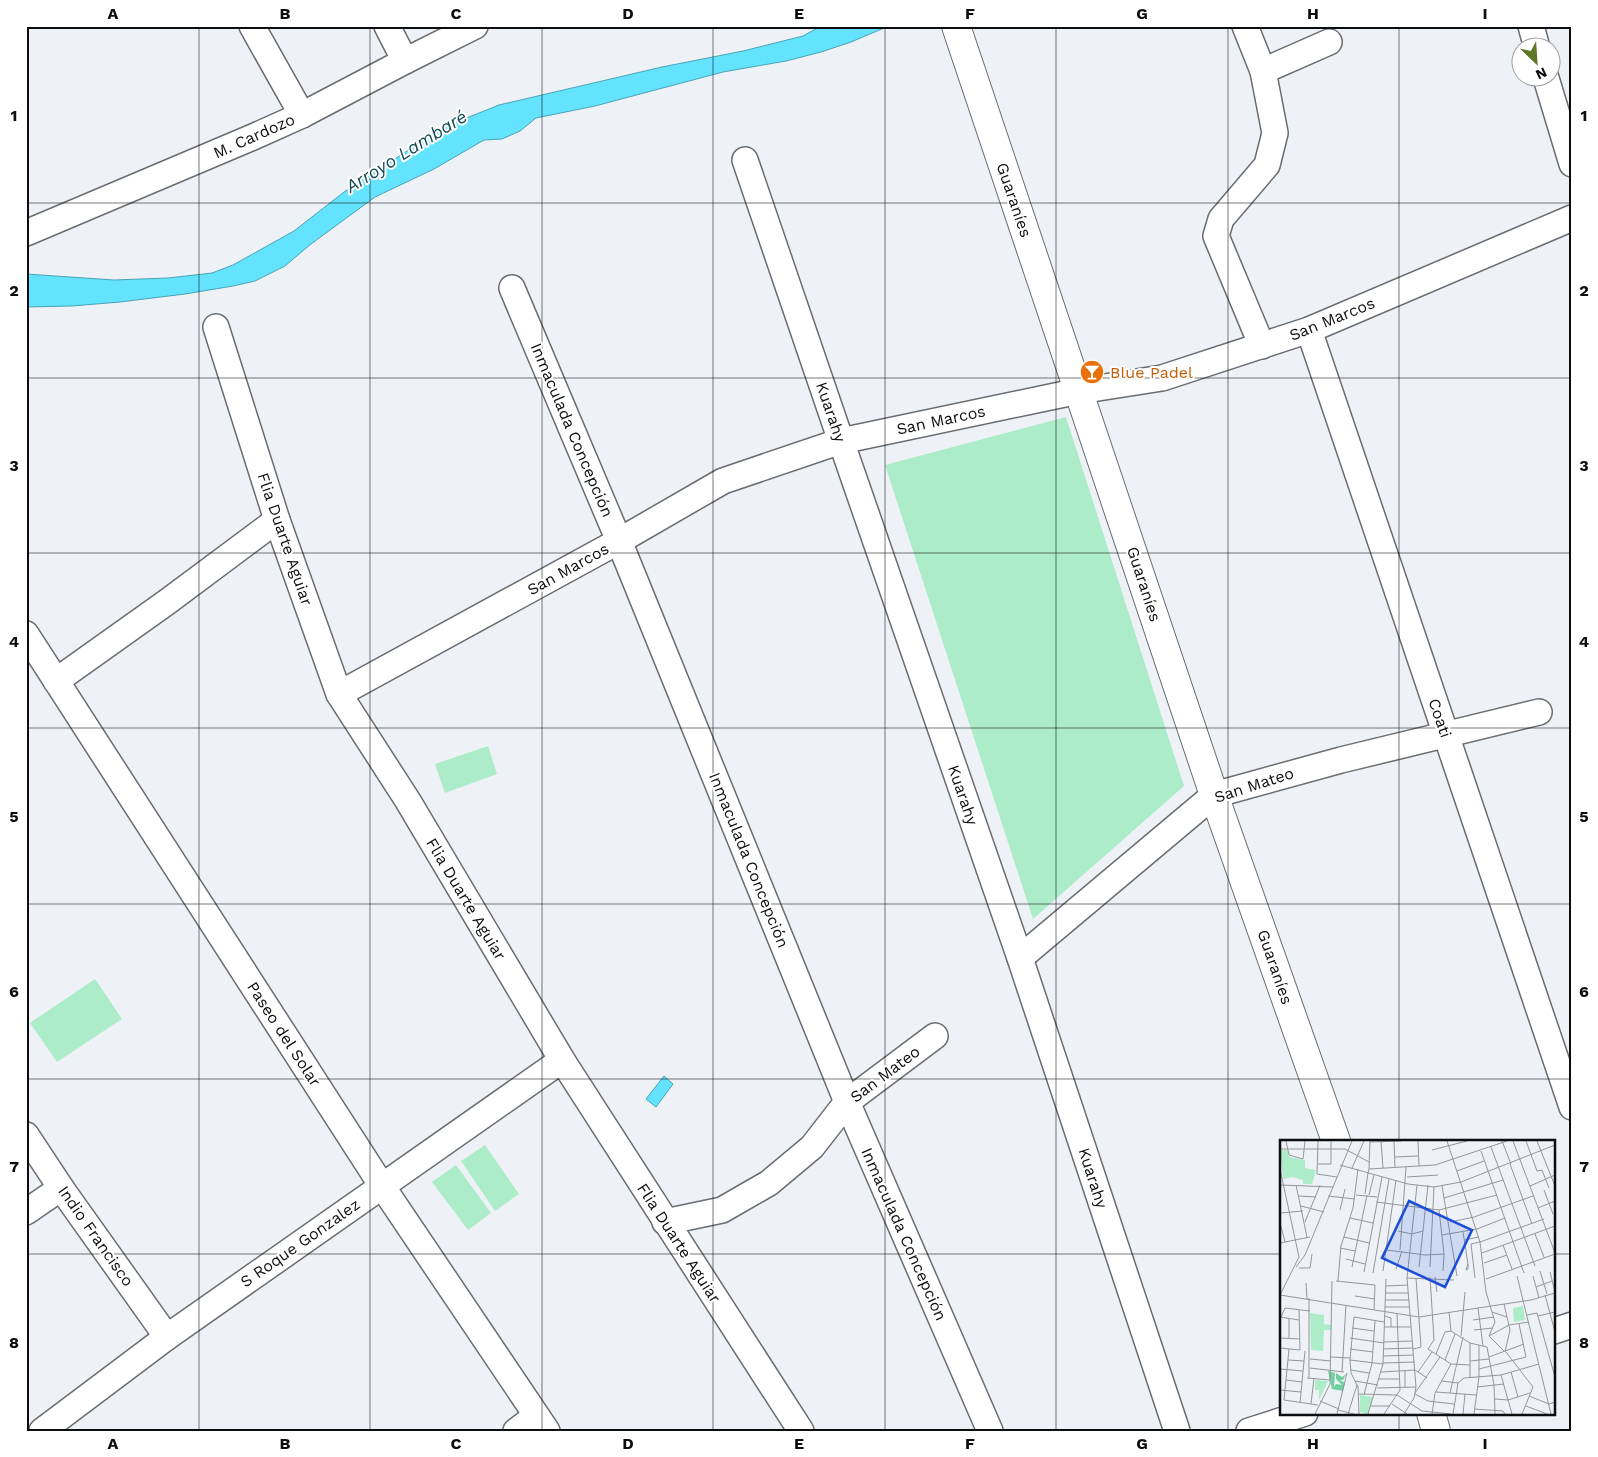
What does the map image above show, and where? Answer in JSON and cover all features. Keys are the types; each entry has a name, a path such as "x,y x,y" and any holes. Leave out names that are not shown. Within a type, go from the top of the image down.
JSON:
{"street":[{"path":"252,26 302,115"},
{"path":"387,26 405,61"},
{"name":"M. Cardozo","path":"26,233 302,115 475,26"},
{"name":"Guaraníes","path":"956,26 1214,795 1336,1140"},
{"path":"1245,26 1263,71 1274,133 1267,165 1221,219 1216,236 1262,346"},
{"path":"1530,26 1534,38"},
{"path":"1263,71 1329,42"},
{"path":"1549,88 1572,164"},
{"name":"Kuarahy","path":"745,160 1020,958 1177,1431"},
{"name":"San Marcos","path":"340,694 723,482 841,441 1079,391 1162,378 1309,330 1572,218"},
{"name":"Inmaculada Concepción","path":"512,288 619,541 847,1102 990,1431"},
{"name":"Flia Duarte Aguiar","path":"216,327 277,520 340,694 408,801 562,1060 801,1431"},
{"name":"Coati","path":"1309,330 1572,1107"},
{"path":"56,681 159,608 277,520"},
{"name":"Paseo del Solar","path":"26,634 382,1186 542,1424"},
{"name":"San Mateo","path":"1020,958 1214,795 1341,760 1539,712"},
{"name":"San Mateo","path":"665,1222 722,1210 769,1183 812,1146 847,1102 935,1036"},
{"name":"S Roque Gonzalez","path":"42,1431 167,1337 562,1060"},
{"name":"Indio Francisco","path":"26,1135 61,1188 167,1337"},
{"path":"26,1212 61,1188"},
{"path":"1556,1330 1572,1325"},
{"path":"1249,1431 1302,1414"},
{"path":"1431,1414 1436,1431"},
{"path":"516,1431 542,1424"}],"green space":[{"path":"1066,417 1184,786 1033,919 885,465"},
{"path":"488,746 497,774 445,793 435,764"},
{"path":"95,979 122,1019 57,1062 30,1023"},
{"path":"485,1145 519,1194 495,1211 461,1161"},
{"path":"456,1165 491,1213 468,1230 432,1182"}],"water":[{"path":"821,26 889,26 821,52 786,61 723,72 595,106 536,118 520,131 502,139 484,140 434,169 375,197 311,244 285,266 255,281 185,294 120,302 26,307 26,274 114,280 168,278 212,273 233,265 294,231 344,192 444,127 499,105 662,67 743,51 803,36"},
{"path":"664,1076 673,1084 656,1107 646,1099"}],"place":[{"name":"Blue Padel","path":"1092,372"}],"water label":[{"name":"Arroyo Lambaré","path":"406,151"}]}
